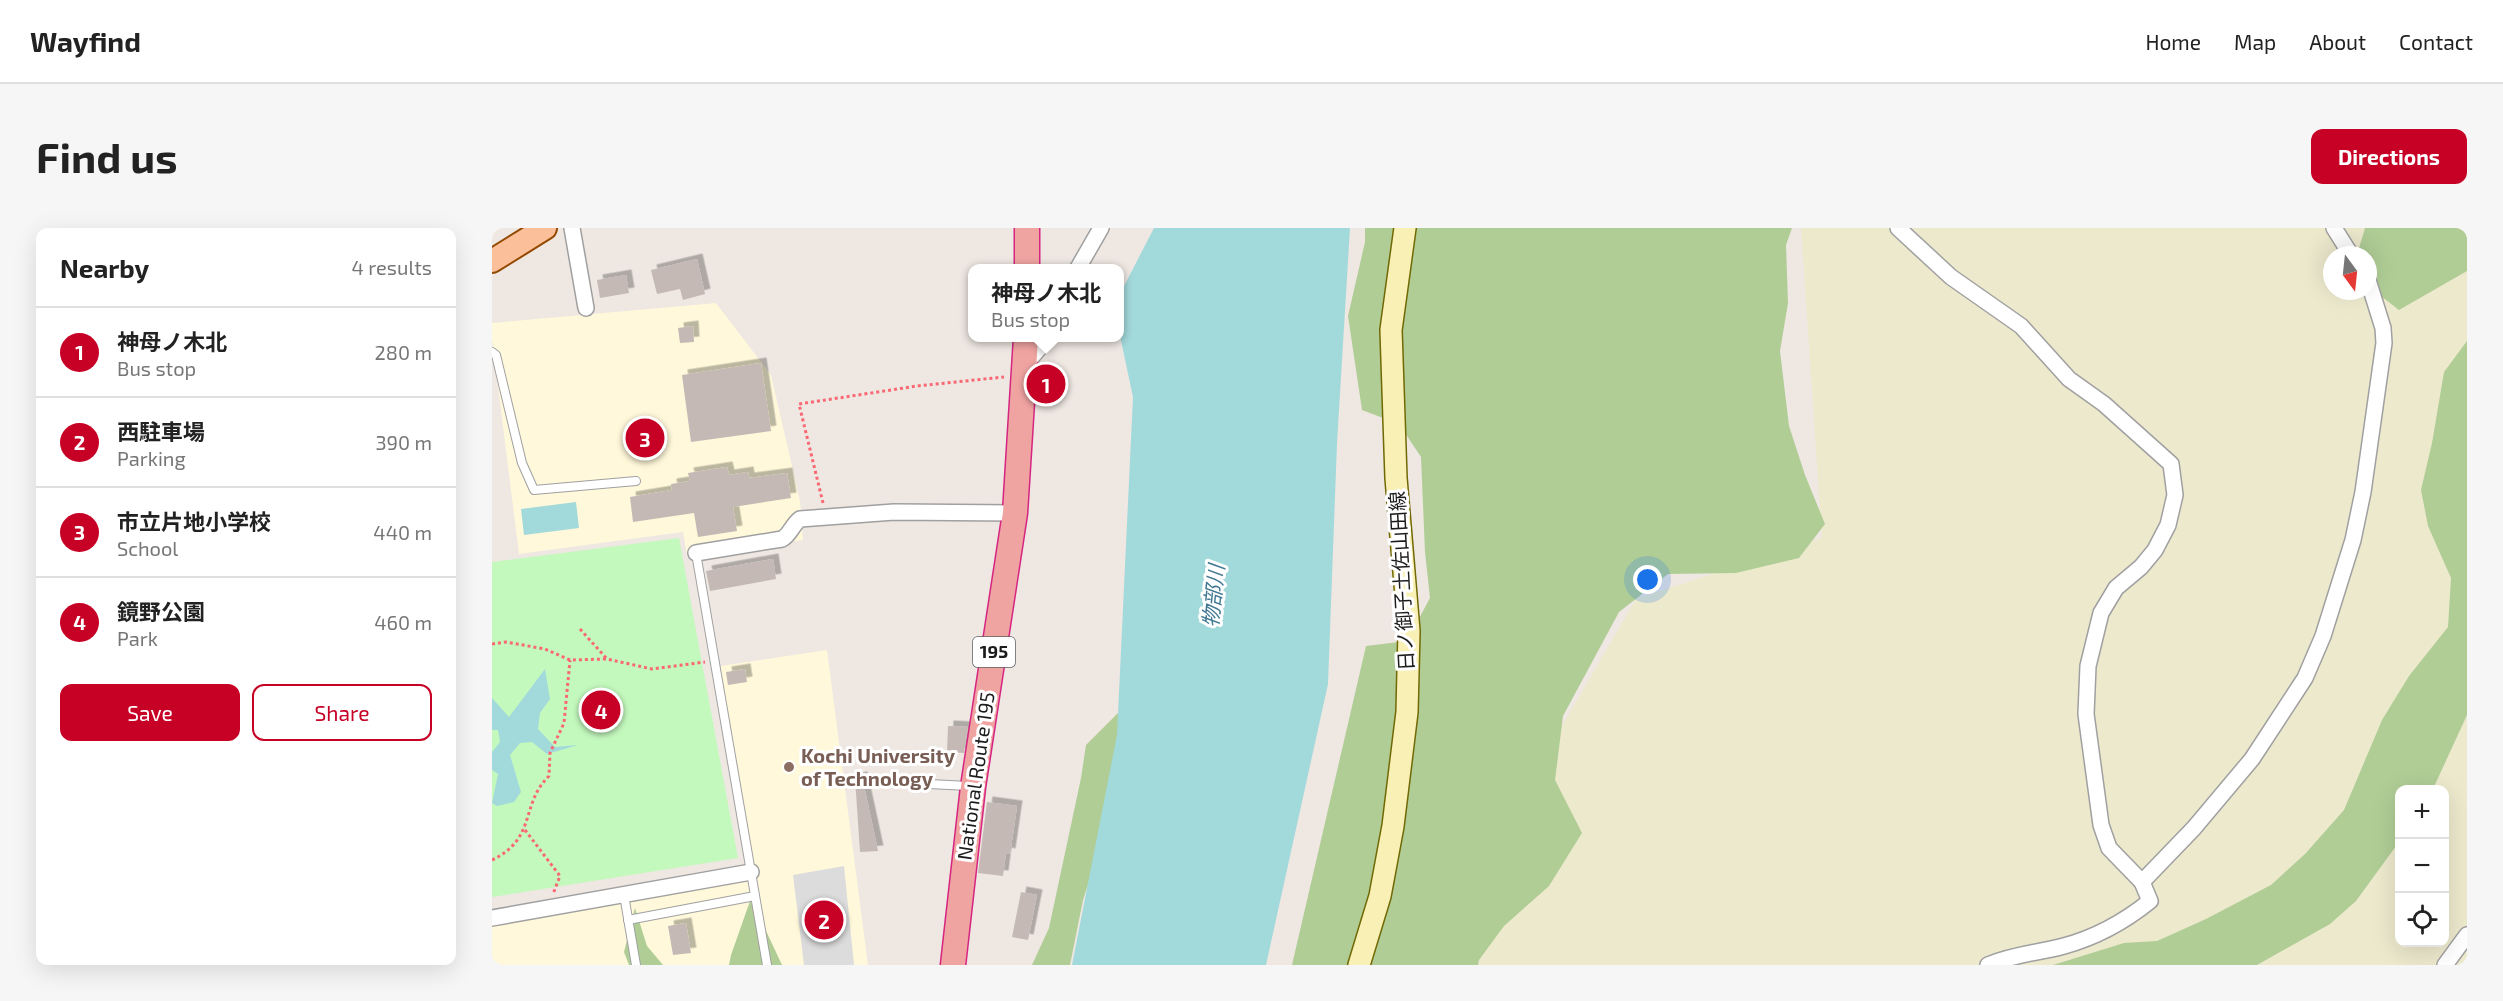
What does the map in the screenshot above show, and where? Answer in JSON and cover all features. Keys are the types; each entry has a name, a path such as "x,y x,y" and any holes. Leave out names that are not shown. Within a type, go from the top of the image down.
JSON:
{"highway":[{"path":"1027,264 1028,228"},
{"name":"National Route 195","path":"953,965 973,787 1015,513 1026,342"}],"main road":[{"path":"492,261 545,228"},
{"name":"日ノ御子土佐山田線","path":"1359,965 1380,896 1394,826 1407,712 1409,631 1396,478 1391,330 1405,228"}],"street":[{"path":"572,228 586,308"},
{"path":"1080,264 1101,228"},
{"path":"1898,228 1951,277 2021,326 2069,379 2104,404 2171,464 2175,495 2168,525 2155,550 2116,588 2101,613 2088,666 2086,714 2101,825 2109,848 2142,882 2150,901 2127,920 2092,937 2062,946 2011,956 1988,965"},
{"path":"2334,228 2345,246"},
{"path":"2142,882 2194,828 2252,759 2306,678 2353,540 2363,492 2384,343 2383,328 2374,300"},
{"path":"1024,371 1045,342"},
{"path":"696,553 782,539 800,519 894,512 1015,513"},
{"path":"492,918 750,872"},
{"path":"2445,965 2467,934"}],"lane":[{"path":"492,352 495,355 522,463 534,490 636,481"},
{"path":"696,553 767,965"},
{"path":"929,784 973,787"},
{"path":"624,895 636,965"},
{"path":"628,920 755,896"}],"path":[{"path":"827,516 799,404 1024,371"},
{"path":"580,629 607,659"},
{"path":"492,644 506,642 545,648 570,660 607,659 652,669 713,661"},
{"path":"492,860 507,852 525,830 537,788 549,776 550,753 564,723 570,660"},
{"path":"525,830 560,876 548,908"}],"shaded area":[{"path":"1801,228 2467,228 2467,965 1478,965 1538,767 1636,599 1822,538"},
{"path":"716,303 771,375 800,501 803,540 687,556 683,532 519,554 492,339 492,323"},
{"name":"Kochi University of Technology","path":"827,650 868,965 492,965 492,912 753,867 720,666"},
{"path":"844,866 854,965 804,965 793,875"}],"green space":[{"path":"1365,228 1792,228 1786,245 1788,303 1780,351 1789,426 1805,475 1825,524 1799,558 1736,573 1668,574 1619,612 1563,716 1555,780 1582,833 1549,886 1504,926 1479,960 1478,965 1292,965 1366,646 1407,641 1430,598 1425,552 1421,457 1399,424 1362,410 1348,316 1365,242"},
{"path":"2365,228 2467,228 2467,271 2399,310 2377,293 2377,246 2360,246"},
{"path":"2467,341 2467,715 2435,785 2395,785 2395,847 2356,901 2330,924 2257,965 2053,965 2124,943 2157,941 2206,919 2271,885 2305,854 2344,810 2382,720 2409,676 2448,627 2451,578 2428,526 2421,490 2432,443 2444,372"},
{"path":"679,538 738,858 492,897 492,562"},
{"path":"1121,710 1124,753 1104,836 1083,900 1070,965 1032,965 1049,928 1086,745"},
{"path":"750,901 767,933 782,965 729,965"},
{"path":"635,908 647,946 663,965 629,965 624,952"}],"water":[{"name":"物部川","path":"1154,228 1350,228 1337,443 1328,684 1266,965 1072,965 1117,735 1133,397 1121,342 1124,342 1124,286"},
{"path":"576,502 579,528 524,535 521,509"},
{"path":"545,669 550,699 540,713 538,729 555,747 578,745 547,754 532,742 520,743 510,755 521,792 514,802 497,806 492,803 498,774 492,770 492,752 500,742 498,730 492,730 492,698 509,717"}],"building":[{"path":"697,259 705,294 683,300 680,289 657,294 651,270"},
{"path":"626,275 629,293 600,298 597,280"},
{"path":"693,326 694,342 680,343 678,328"},
{"path":"761,363 771,431 691,442 682,375"},
{"path":"727,467 729,475 748,472 749,478 787,473 791,498 733,507 737,531 698,537 694,513 633,522 630,497 672,490 671,484 690,481 688,473"},
{"path":"773,559 776,579 710,591 706,571"},
{"path":"745,669 747,682 728,685 726,672"},
{"path":"948,726 968,727 964,753 947,752"},
{"path":"862,777 878,851 860,852 855,778"},
{"path":"987,802 1017,806 1010,854 1006,853 1003,876 978,873"},
{"path":"1021,892 1037,895 1028,940 1012,937"},
{"path":"686,923 691,953 673,955 668,926"}],"place":[{"name":"神母ノ木北","path":"1046,384"},
{"name":"市立片地小学校","path":"645,438"},
{"name":"鏡野公園","path":"601,710"},
{"name":"Kochi University of Technology","path":"789,767"},
{"name":"西駐車場","path":"824,920"}]}
